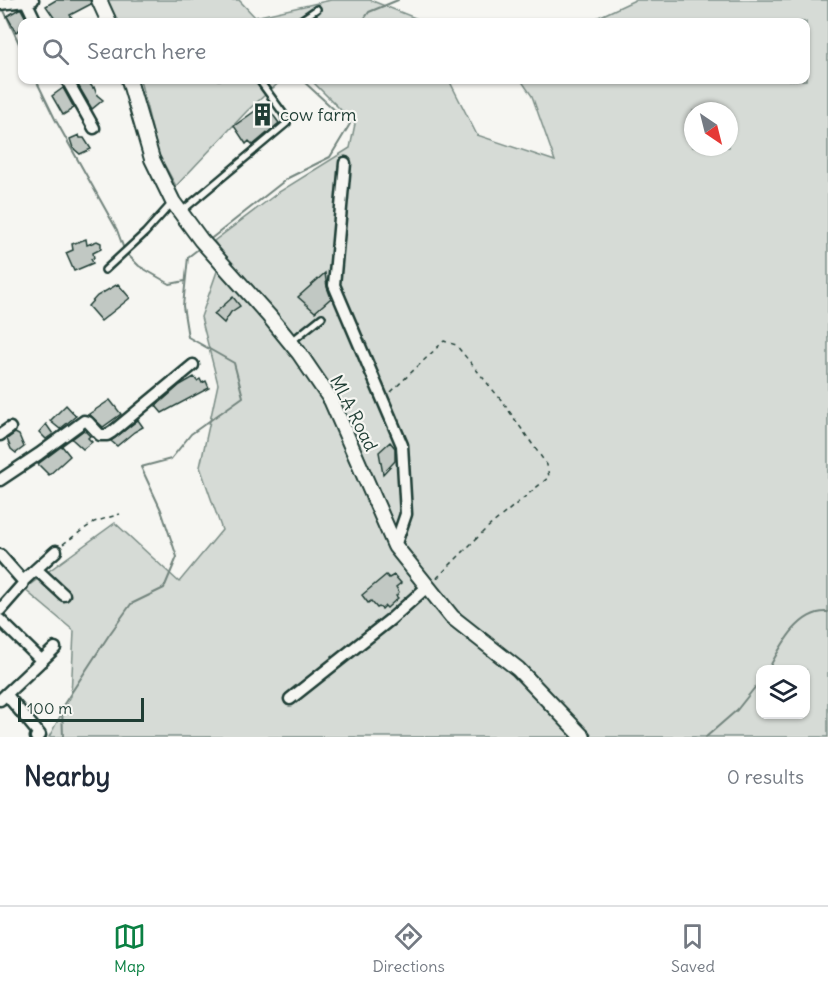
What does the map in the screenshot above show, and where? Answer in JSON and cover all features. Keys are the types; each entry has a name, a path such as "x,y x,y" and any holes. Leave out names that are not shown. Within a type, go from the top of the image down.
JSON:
{"street":[{"path":"99,0 107,18"},
{"path":"0,4 29,1 35,18"},
{"path":"68,84 94,128"},
{"name":"MLA Road","path":"130,84 152,159 177,207 201,240 290,342 331,400 395,546 452,617 518,669 583,737"},
{"path":"345,163 334,285 402,445 406,514 395,546"},
{"path":"0,480 84,421 88,422 100,435 107,435 193,365"},
{"path":"0,435 10,428"},
{"path":"0,610 23,581 56,550"},
{"path":"0,555 23,581"},
{"path":"36,568 64,595"},
{"path":"290,699 391,619 427,587"},
{"path":"0,620 42,661"},
{"path":"36,737 40,735 3,697 55,648"}],"lane":[{"path":"304,18 316,9"},
{"path":"105,270 177,207 288,123 262,84"},
{"path":"290,342 322,317"}],"path":[{"path":"383,399 444,341 456,345 502,401 547,465 549,477 487,528 427,587"},
{"path":"56,550 94,522 120,514"}],"shaded area":[{"path":"107,0 239,0 255,17 331,0 370,0 415,18 116,18"},
{"path":"635,0 828,0 828,737 49,737 71,696 74,631 24,589 115,523 179,582 222,530 200,467 218,384 201,317 223,254 214,241 279,192 350,148 355,124 315,84 451,84 477,135 555,161 532,96 524,84 810,84 810,18 597,18"},
{"path":"141,84 277,84 247,111 176,186 158,153"}],"building":[{"path":"56,0 90,0 91,4 70,15 72,18 54,18 46,6"},
{"path":"21,9 26,18 18,18 16,32 7,16"},
{"path":"77,84 90,84 103,100 92,109"},
{"path":"63,88 74,108 63,115 52,96"},
{"name":"cow farm","path":"265,104 279,123 253,145 249,141 246,144 234,126"},
{"path":"79,135 80,138 84,138 91,149 80,154 73,148 70,139"},
{"path":"86,239 87,245 97,241 101,243 101,249 93,253 94,258 91,259 93,263 74,271 66,253 73,250 72,244"},
{"path":"325,273 331,298 315,312 298,297"},
{"path":"118,284 130,298 101,321 88,306 97,296"},
{"path":"233,297 240,306 231,312 224,323 214,314"},
{"path":"194,377 197,381 200,379 202,383 206,381 209,388 162,413 156,406 180,385"},
{"path":"110,400 121,414 103,427 89,414"},
{"path":"66,405 76,416 60,429 50,421"},
{"path":"138,420 143,427 117,446 111,441"},
{"path":"46,424 53,434 46,439 39,432"},
{"path":"84,430 92,442 83,449 72,439"},
{"path":"15,433 19,435 24,447 16,453 11,449 7,439"},
{"path":"390,442 395,448 395,461 383,474 379,452"},
{"path":"62,446 70,456 49,475 38,464"},
{"path":"386,575 389,578 394,575 401,583 396,587 399,592 396,596 398,598 387,608 385,606 382,609 377,608 371,601 368,603 362,595"}],"waterway":[{"path":"365,18 369,12 398,0"},
{"path":"2,6 18,41"},
{"path":"38,84 117,230 125,252 139,266 170,284 185,281"},
{"path":"208,241 288,178 330,157 350,124 306,84"},
{"path":"63,737 62,707 131,604 164,588 177,557 161,510 141,467 171,459 191,434 243,397 234,363 188,337 183,306 188,257 201,247"},
{"path":"771,665 784,641 799,624 817,613 828,612"},
{"path":"706,737 737,710 756,686"}],"place":[{"name":"cow farm","path":"262,114"}]}
